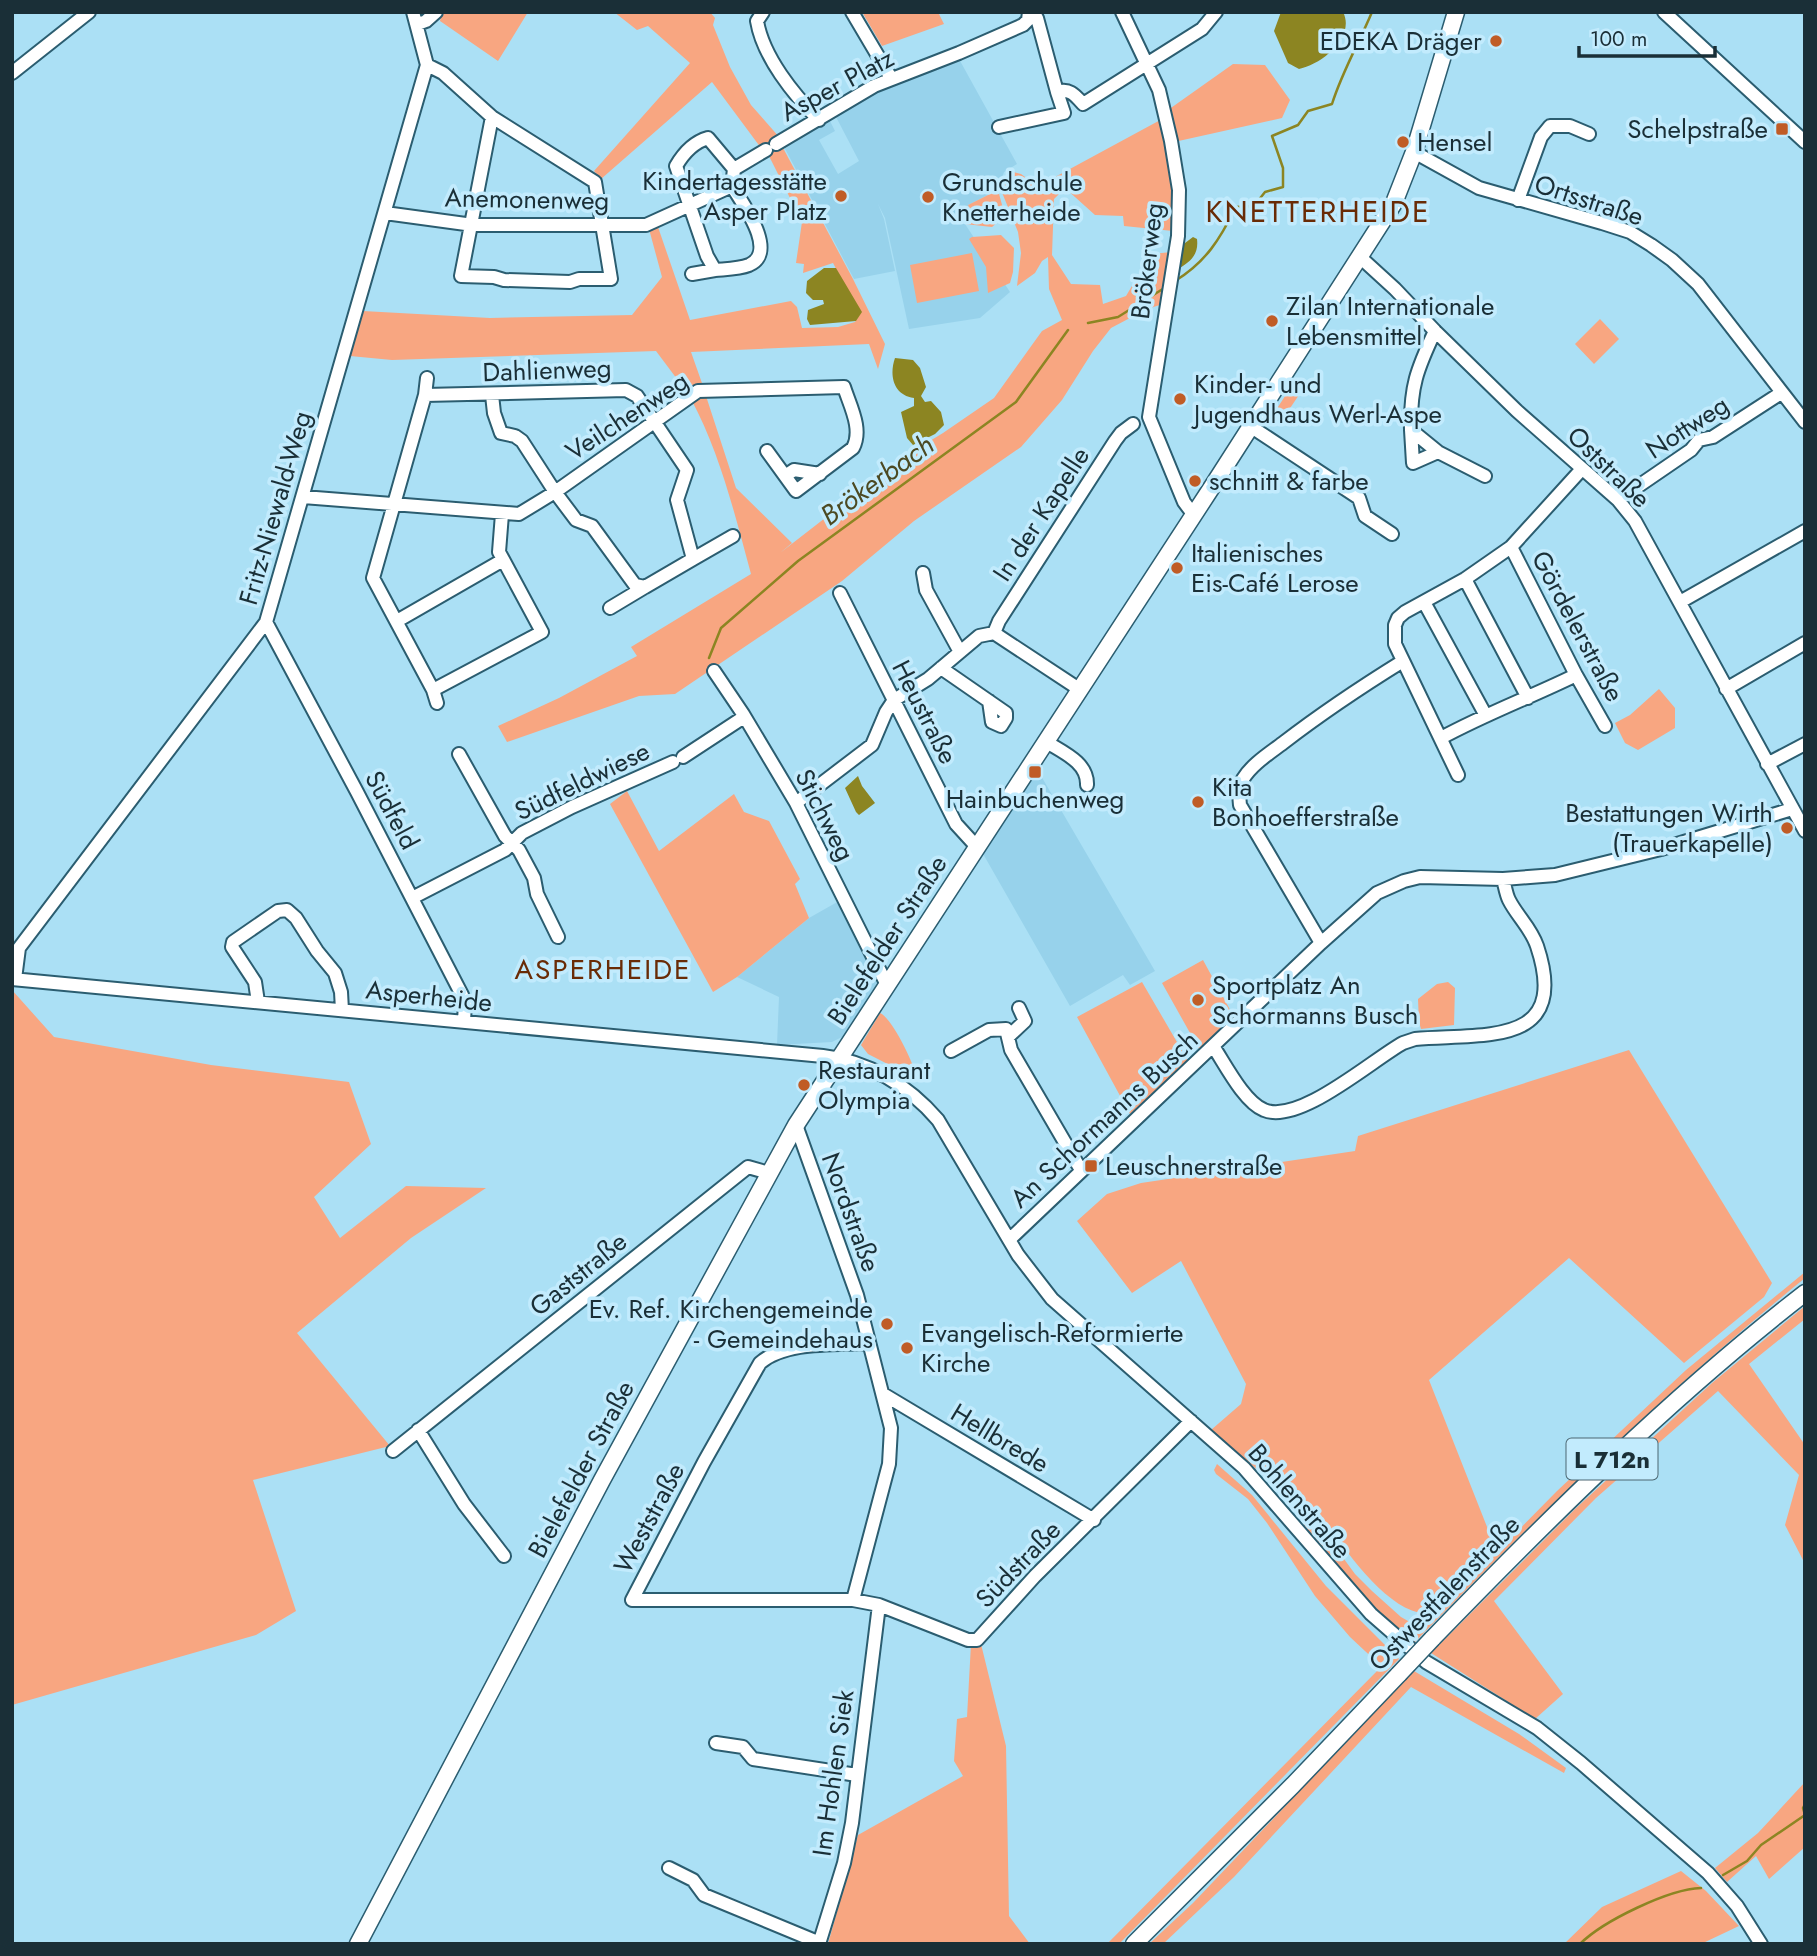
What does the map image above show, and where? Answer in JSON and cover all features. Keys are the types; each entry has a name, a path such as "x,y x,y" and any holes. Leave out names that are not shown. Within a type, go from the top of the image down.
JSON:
{"main road":[{"name":"Bielefelder Straße","path":"358,1944 602,1480 796,1125 1394,203 1414,152 1456,12"},
{"name":"Ostwestfalenstraße","path":"1134,1944 1275,1803 1529,1539 1713,1366 1805,1293"}],"street":[{"path":"12,73 89,12"},
{"name":"Fritz-Niewald-Weg","path":"13,979 19,948 266,622 427,65 415,18 426,21 436,12"},
{"path":"852,12 891,78"},
{"name":"Brökerweg","path":"1122,12 1148,65 1164,109 1179,190 1178,236 1149,417 1184,502 1193,514"},
{"path":"1664,12 1805,142"},
{"path":"1029,13 1037,19 1064,113"},
{"name":"Asper Platz","path":"734,169 860,93 891,78 999,37 1023,25 1028,20 1029,13"},
{"path":"760,16 766,47 787,84 819,120"},
{"path":"999,127 1064,113 1083,104 1148,65 1210,16"},
{"path":"427,65 443,73 492,117 595,183 611,279 579,279 570,282 461,276 473,226 492,117"},
{"path":"1057,92 1072,92 1083,104"},
{"path":"1518,200 1541,137 1550,126 1570,126 1589,134"},
{"path":"692,274 747,265 756,260 760,250 761,240 754,224 732,186 734,169 708,138 683,155 676,166 715,270"},
{"name":"Ortsstraße","path":"1414,152 1479,188 1630,232 1672,260 1698,284 1805,422"},
{"name":"Anemonenweg","path":"385,213 473,226 646,225 732,186"},
{"name":"Oststraße","path":"1360,257 1581,470 1618,500 1635,521 1805,831"},
{"path":"1434,331 1416,372 1410,400 1413,463 1438,452"},
{"path":"428,378 373,578 433,690 437,703"},
{"name":"Veilchenweg","path":"303,498 519,514 555,492 698,391 844,387 857,430 857,440 853,448 796,491 785,476"},
{"name":"Dahlienweg","path":"425,395 626,390 637,396 687,470 677,500 693,559"},
{"name":"Nottweg","path":"1618,500 1691,450 1699,440 1713,437 1781,393"},
{"path":"492,395 497,428 501,433 515,436 522,441 576,520 593,526 635,586 645,587"},
{"name":"In der Kapelle","path":"993,633 1115,441 1133,424"},
{"path":"1250,426 1359,498 1365,516 1392,534"},
{"path":"1411,430 1438,452 1485,476"},
{"path":"767,452 785,476 794,470 820,474"},
{"path":"1458,775 1395,644 1395,625 1405,612 1465,579 1511,547 1581,470"},
{"path":"502,514 499,552 542,632"},
{"path":"1680,602 1805,531"},
{"path":"610,608 733,536"},
{"name":"Gördelerstraße","path":"1511,547 1605,726"},
{"path":"397,621 503,560"},
{"path":"923,573 926,590 960,652"},
{"path":"1465,579 1528,698"},
{"name":"Heustraße","path":"840,593 956,824 977,847"},
{"path":"1424,602 1485,714"},
{"name":"Südfeld","path":"266,622 462,995 464,1022"},
{"path":"433,690 554,625"},
{"path":"796,803 872,745 894,700 929,679 979,636 993,633 1079,689"},
{"path":"1726,689 1805,643"},
{"path":"1321,943 1240,805 1239,792 1243,779 1269,754 1336,702 1403,661"},
{"path":"940,668 989,701"},
{"name":"Stichweg","path":"714,671 796,803 887,985"},
{"path":"1441,738 1485,714 1528,698 1576,674"},
{"name":"Südfeldwiese","path":"412,898 505,850 522,833 572,807 678,760 744,717"},
{"path":"1045,741 1082,766 1088,775 1087,785"},
{"path":"1767,764 1805,744"},
{"name":"Südfeldwiese","path":"459,754 505,836 513,843"},
{"name":"An Schormanns Busch","path":"1009,1240 1371,898 1404,881 1438,876 1503,880 1555,875 1661,849 1793,809"},
{"path":"513,843 534,878 537,894 558,937"},
{"path":"1213,1046 1245,1095 1263,1110 1275,1112 1304,1105 1327,1094 1403,1044 1415,1040 1509,1032 1531,1020 1541,1010 1545,998 1545,979 1537,944 1508,900 1503,880"},
{"path":"258,1002 255,982 232,947 233,942 278,911 287,910 296,918 335,973 341,992 342,1010"},
{"name":"Asperheide","path":"13,979 841,1058"},
{"path":"951,1051 989,1030 1008,1032 1025,1021 1019,1008"},
{"path":"1008,1032 1011,1050 1081,1170"},
{"name":"Bohlenstraße","path":"841,1058 900,1085 927,1107 952,1141 1029,1271 1052,1299 1188,1424 1263,1487 1335,1575 1371,1614 1426,1661 1537,1728 1581,1763 1709,1873 1737,1906 1761,1944"},
{"name":"Nordstraße","path":"796,1125 857,1294 891,1428 889,1464 853,1600"},
{"name":"Gaststraße","path":"393,1451 748,1167 769,1173"},
{"name":"Weststraße","path":"853,1600 632,1600 704,1462 760,1363 768,1356 787,1348 868,1343"},
{"name":"Hellbrede","path":"883,1394 1094,1520"},
{"name":"Südstraße","path":"853,1600 879,1605 968,1640 977,1640 1035,1576 1188,1424"},
{"path":"418,1430 464,1504 504,1556"},
{"name":"Im Hohlen Siek","path":"820,1943 844,1863 852,1823 879,1605"},
{"path":"716,1743 743,1747 753,1759 857,1775"},
{"path":"669,1868 693,1880 705,1895 820,1943"}],"shaded area":[{"path":"442,12 528,12 498,61 440,21"},
{"path":"614,12 710,12 715,18 713,25 730,67 751,105 780,138 761,148 712,82 601,179 594,171 690,63 648,26 637,30"},
{"path":"862,12 938,12 944,24 882,46"},
{"path":"1281,12 1343,12 1345,31 1341,40 1326,56 1299,69 1288,63 1274,31"},
{"name":"Grundschule Knetterheide","path":"959,59 1017,164 1004,172 998,190 968,205 973,216 965,224 1010,292 980,318 909,329 885,218 878,204 884,219 895,271 854,279 783,145 829,119 835,131 819,140 838,174 859,161 835,115 873,94"},
{"path":"1233,64 1265,65 1290,100 1282,118 1174,142 1168,110"},
{"path":"1164,118 1176,190 1173,231 1124,226 1123,216 1095,215 1065,188 1054,199 1052,255 1071,284 1100,285 1103,304 1126,296 1151,254 1172,252 1163,304 1147,309 1111,328 1062,400 1021,447 914,521 842,581 675,694 639,696 507,742 498,726 559,698 637,656 631,647 751,574 719,463 691,399 706,396 736,488 792,543 780,553 905,456 994,398 1042,331 1062,320 1049,289 1048,257 1042,261 1035,273 1017,286 1021,253 1018,232 1001,190 1010,171 1021,174 1036,185 1044,183"},
{"path":"782,146 885,344 878,369 869,344 691,352 703,386 686,391 656,351 392,360 350,356 363,311 490,318 632,315 662,277 649,229 658,227 690,320 791,301 797,307 802,328 838,327 855,322 860,314 833,263 803,273 804,264 796,263 802,222 768,154"},
{"path":"998,190 1005,216 992,227 965,224 973,216 968,205"},
{"path":"1001,235 1014,248 1013,272 1010,283 988,293 986,267 969,239"},
{"path":"1193,237 1197,239 1195,254 1178,269 1181,246"},
{"path":"972,253 979,291 917,303 910,265"},
{"path":"824,268 836,268 862,312 856,321 810,325 807,319 808,310 824,304 823,300 813,300 806,293 807,281"},
{"path":"1600,319 1619,339 1594,364 1575,344"},
{"path":"895,358 913,360 920,368 926,387 921,396 925,402 931,401 941,412 944,425 935,434 913,445 907,438 901,412 914,406 914,398 901,393 894,383 892,371"},
{"path":"1291,387 1301,392 1282,420 1274,413"},
{"path":"1659,689 1675,708 1675,728 1638,750 1625,743 1615,723 1630,715"},
{"path":"1037,769 1155,971 1130,985 1123,975 1070,1006 982,852"},
{"path":"858,776 875,803 859,815 845,788"},
{"path":"627,791 659,851 734,794 744,812 769,821 800,879 795,884 809,918 737,977 713,992 610,804"},
{"path":"839,901 880,980 846,1035 832,1042 777,1045 779,997 737,977 809,918"},
{"name":"Sportplatz An Schormanns Busch","path":"1203,960 1234,1017 1199,1049 1162,983"},
{"path":"1142,982 1188,1061 1130,1114 1077,1017"},
{"path":"1448,982 1455,988 1454,1025 1421,1029 1418,999 1437,984"},
{"path":"12,990 54,1037 211,1065 349,1082 371,1144 314,1197 340,1238 406,1186 486,1188 411,1238 297,1333 390,1446 253,1480 296,1611 256,1635 12,1705"},
{"path":"880,1013 891,1023 912,1063 917,1079 868,1054 861,1045"},
{"path":"1629,1050 1772,1283 1764,1297 1684,1363 1569,1258 1429,1380 1493,1542 1437,1606 1426,1614 1410,1610 1394,1601 1364,1573 1317,1510 1310,1507 1294,1510 1261,1473 1211,1430 1241,1404 1246,1384 1181,1261 1132,1293 1077,1221 1107,1194 1141,1183 1355,1151 1358,1136"},
{"path":"1805,1272 1805,1278 1653,1409 1604,1455 1414,1643 1337,1569 1302,1521 1308,1517 1314,1518 1355,1574 1401,1617 1415,1625 1426,1624 1557,1491 1686,1370"},
{"path":"1805,1306 1805,1319 1749,1364 1805,1445 1805,1564 1785,1525 1799,1475 1718,1391 1596,1498 1494,1601 1563,1694 1535,1719 1431,1653 1575,1509 1712,1383"},
{"path":"1217,1464 1252,1495 1326,1586 1399,1659 1119,1944 1107,1944 1380,1665 1350,1637 1315,1596 1248,1499 1216,1474 1214,1470"},
{"path":"971,1644 981,1644 1006,1746 1009,1916 1030,1944 828,1944 858,1835 963,1776 954,1761 957,1719 967,1717"},
{"path":"1414,1671 1519,1734 1566,1768 1564,1773 1411,1687 1234,1877 1163,1944 1149,1944 1193,1903"},
{"path":"1805,1782 1805,1847 1769,1879 1756,1856 1727,1882 1715,1868 1758,1833"},
{"path":"1681,1871 1706,1891 1739,1926 1701,1944 1564,1944 1602,1907"}],"waterway":[{"name":"Brökerbach","path":"1175,281 1204,258 1236,207 1254,206 1265,192 1283,187 1283,168 1272,136 1298,125 1308,111 1332,104 1372,12"},
{"name":"Brökerbach","path":"1088,323 1118,317 1166,287"},
{"name":"Brökerbach","path":"709,658 721,628 798,561 1016,402 1068,330"},
{"path":"1805,1804 1805,1815"},
{"path":"1723,1875 1747,1861 1761,1845 1805,1815"},
{"path":"1580,1944 1604,1926 1637,1908 1672,1894 1701,1888"}],"place":[{"name":"EDEKA Dräger","path":"1496,41"},
{"name":"Schelpstraße","path":"1782,129"},
{"name":"Hensel","path":"1403,142"},
{"name":"Kindertagesstätte Asper Platz","path":"841,196"},
{"name":"Grundschule Knetterheide","path":"928,197"},
{"name":"Zilan Internationale Lebensmittel","path":"1272,321"},
{"name":"Kinder- und Jugendhaus Werl-Aspe","path":"1180,399"},
{"name":"schnitt & farbe","path":"1195,481"},
{"name":"Italienisches Eis-Café Lerose","path":"1177,568"},
{"name":"Hainbuchenweg","path":"1035,772"},
{"name":"Kita Bonhoefferstraße","path":"1198,802"},
{"name":"Bestattungen Wirth (Trauerkapelle)","path":"1787,828"},
{"name":"Sportplatz An Schormanns Busch","path":"1198,1000"},
{"name":"Restaurant Olympia","path":"804,1085"},
{"name":"Leuschnerstraße","path":"1091,1166"},
{"name":"Ev. Ref. Kirchengemeinde - Gemeindehaus","path":"887,1324"},
{"name":"Evangelisch-Reformierte Kirche","path":"907,1348"}],"district":[{"name":"KNETTERHEIDE","path":"1318,211"},
{"name":"ASPERHEIDE","path":"603,969"}]}
